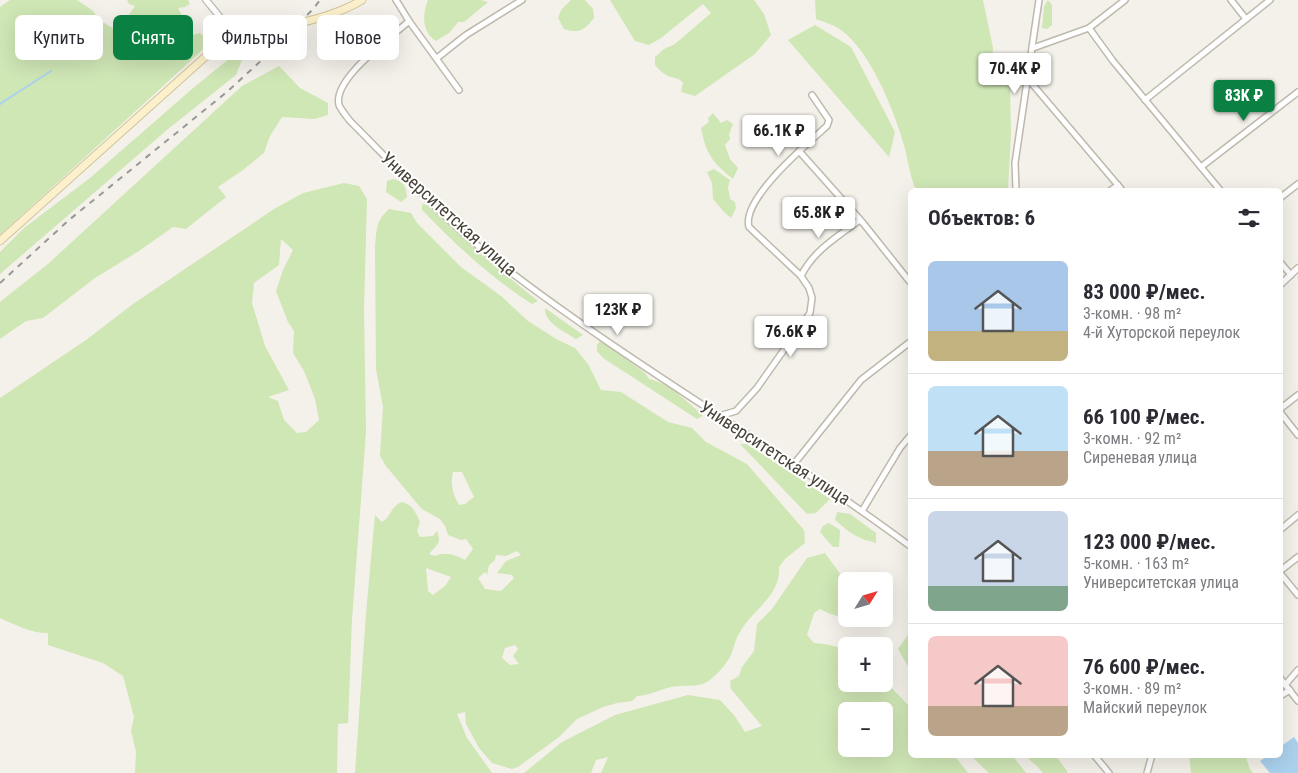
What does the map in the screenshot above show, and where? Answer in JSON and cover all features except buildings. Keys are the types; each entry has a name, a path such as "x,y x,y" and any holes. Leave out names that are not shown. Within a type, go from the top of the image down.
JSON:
{"main road":[{"path":"307,20 351,6 362,0"},
{"path":"0,241 203,60"}],"street":[{"path":"206,0 218,15"},
{"path":"396,0 460,90"},
{"path":"436,58 466,35 522,0"},
{"path":"1016,188 1015,163 1039,0"},
{"path":"1033,48 1089,28 1125,0"},
{"path":"1231,0 1246,19"},
{"path":"1145,100 1270,0"},
{"name":"Университетская улица","path":"410,21 368,56 352,73 340,91 339,105 350,121 437,208 503,266 658,376 794,464 908,545"},
{"path":"1089,28 1145,100 1218,188"},
{"path":"1028,79 1120,188"},
{"path":"1201,167 1298,92"},
{"path":"719,416 736,411 757,388 810,314 812,298 809,288 801,276 748,224 752,209 763,190 782,168 829,123 826,114 812,95"},
{"path":"799,151 860,220 908,280"},
{"path":"1283,196 1298,184"},
{"path":"1114,188 1118,185"},
{"path":"801,276 807,263 817,253 860,220"},
{"path":"1283,264 1296,272 1283,282"},
{"path":"794,464 861,380 908,344"},
{"path":"1283,408 1298,395"},
{"path":"1283,414 1298,434"},
{"path":"862,511 900,448 908,438"},
{"path":"1283,528 1298,515"},
{"path":"1283,570 1298,557"},
{"path":"1283,576 1298,595"},
{"path":"1285,685 1298,670"},
{"path":"1283,682 1298,701"},
{"path":"1283,694 1290,690"},
{"path":"1097,758 1110,773"},
{"path":"1147,773 1151,758"}],"green space":[{"path":"10,0 77,0 96,15 15,15 15,60 103,60 103,22 113,28 113,60 191,60 0,235 0,7"},
{"path":"127,0 188,0 190,4 178,8 182,15 129,15 135,6 129,4"},
{"path":"428,0 480,0 488,2 464,22 458,22 449,33 436,41 428,33 424,23"},
{"path":"571,0 585,0 593,9 594,18 578,31 564,29 558,18 561,10"},
{"path":"610,0 754,0 764,14 771,35 755,54 695,96 681,92 683,83 664,74 655,65 655,57 664,49 675,44 711,13 703,4 661,38 649,45 635,41"},
{"path":"815,0 983,0 993,48 992,63 1010,88 1011,132 1008,188 915,188 899,128 887,97 871,66 852,39 838,28 816,19"},
{"path":"1047,1 1052,5 1052,25 1047,29 1042,28 1044,7"},
{"path":"815,25 851,47 895,132 889,157 788,40"},
{"path":"200,33 203,36 203,49 193,59 193,35"},
{"path":"228,60 242,60 236,75 168,129 0,274 0,252 24,228 90,178"},
{"path":"279,66 300,88 328,103 328,115 314,119 282,117 270,136 264,153 218,187 226,197 186,229 173,227 95,278 43,318 26,321 0,339 0,302 49,263 242,86"},
{"path":"713,113 721,123 727,120 733,124 729,134 730,139 725,145 730,159 738,168 733,179 715,163 705,145 701,128 709,122 708,118"},
{"path":"714,169 730,180 728,188 730,199 735,202 736,208 731,218 713,199 712,183 707,172"},
{"path":"393,179 400,181 405,187 407,197 401,202 386,192 387,181"},
{"path":"344,183 359,186 367,199 364,309 366,432 352,620 348,723 338,724 337,773 135,773 136,752 131,731 134,717 123,676 103,663 48,645 48,633 29,630 0,618 0,398 86,340 133,304 274,209 303,193","holes":["281,239 293,250 283,270 276,291 288,322 294,331 293,353 304,371 315,399 319,420 306,432 297,433 284,420 278,401 268,397 289,390 265,346 252,303 254,283 279,265"]},
{"path":"422,204 427,205 485,258 538,301 532,304 488,272 422,210"},
{"path":"389,209 411,213 417,223 461,267 501,296 528,321 558,340 575,348 588,364 601,390 621,392 668,422 692,428 706,442 747,464 804,530 805,543 785,559 779,567 775,587 744,625 729,658 714,677 702,684 671,687 647,695 637,696 632,701 603,707 577,719 559,737 518,767 512,769 492,763 479,748 466,724 465,712 457,714 467,738 492,773 355,773 375,515 382,522 397,505 401,502 405,503 413,509 420,522 417,531 420,537 433,536 437,531 439,541 429,554 435,556 450,554 465,560 473,549 466,539 461,540 448,535 440,519 422,509 386,466 380,456 383,407 376,369 375,247 378,226 381,218","holes":["453,472 462,472 474,497 465,504 459,505 452,481","517,551 521,555 506,561 497,573 512,575 514,578 501,591 485,589 478,578 485,572 487,575 489,565 495,560 496,555 506,556","426,568 451,577 445,586 433,595 428,591","515,645 518,649 513,656 519,664 510,665 502,658 505,648"]},
{"path":"545,308 583,335 576,339 551,323"},
{"path":"601,340 645,373 649,379 664,384 678,394 703,416 697,419 603,358 597,351 597,345"},
{"path":"740,444 747,444 830,499 816,513 807,514"},
{"path":"837,512 850,514 876,533 876,543 858,537 845,528 835,520"},
{"path":"829,523 840,530 839,547 833,547 820,532 823,526"},
{"path":"825,553 839,572 838,616 820,609 814,613 807,635 814,643 838,647 838,692 893,692 893,689 908,705 908,758 956,758 968,773 601,773 608,757 596,760 591,773 524,773 562,742 615,715 688,695 720,700 734,715 745,732 762,726 731,689 730,681 739,676 742,667 754,651 757,624 772,609 807,558"},
{"path":"908,634 908,666 898,649"},
{"path":"973,758 1014,758 1026,773 989,773"},
{"path":"1028,758 1057,758 1067,773 1043,773"},
{"path":"1189,758 1246,758 1253,773 1191,773"}],"water":[{"path":"1294,737 1298,743 1298,773 1270,773 1260,761 1264,758 1283,758 1283,745"}],"waterway":[{"path":"0,104 51,71"}],"railway":[{"path":"0,283 69,220 228,91 277,46 320,0"}]}
